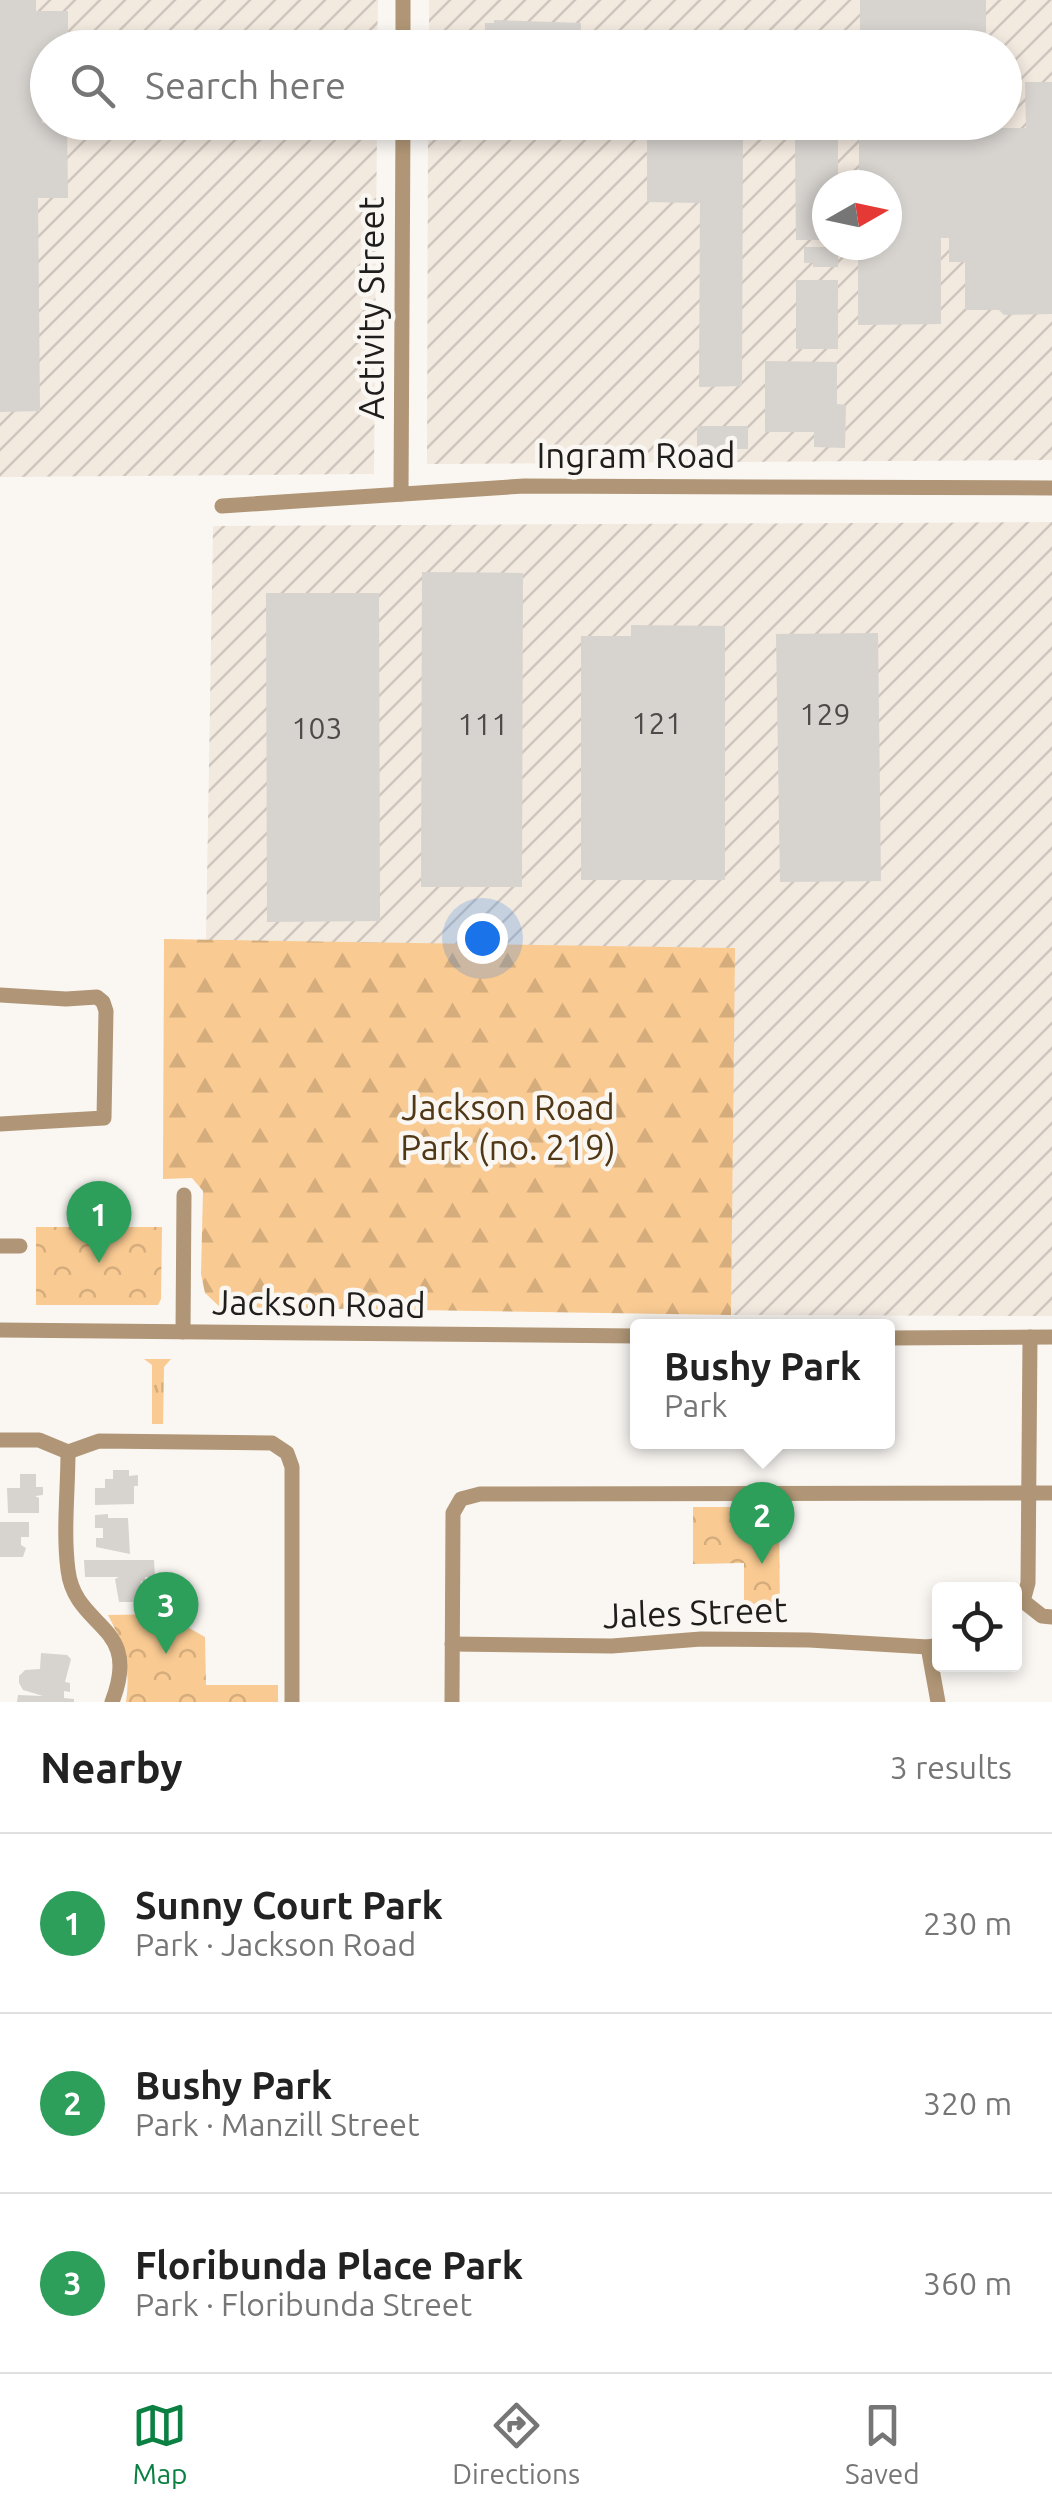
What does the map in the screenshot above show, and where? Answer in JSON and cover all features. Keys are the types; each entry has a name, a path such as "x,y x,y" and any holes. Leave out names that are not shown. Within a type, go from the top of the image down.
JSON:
{"street":[{"path":"403,0 403,30"},
{"name":"Activity Street","path":"401,494 402,140"},
{"name":"Ingram Road","path":"222,506 524,486 1052,488"},
{"path":"0,995 97,997 106,1010 104,1118 0,1124"},
{"path":"184,1195 184,1332"},
{"path":"0,1246 20,1246"},
{"name":"Jackson Road","path":"0,1330 630,1336"},
{"path":"1022,1597 1028,1582 1030,1337"},
{"path":"895,1338 1052,1337"},
{"path":"0,1440 39,1440 68,1452 99,1441 272,1443 287,1453 292,1466 292,1702"},
{"path":"68,1452 68,1572 80,1602 116,1644 122,1668 112,1702"},
{"path":"452,1702 453,1513 461,1500 480,1494 1052,1494"},
{"path":"1022,1606 1042,1616 1052,1616"},
{"name":"Jales Street","path":"452,1644 612,1646 701,1640 810,1640 932,1646"},
{"path":"936,1672 938,1702"}],"shaded area":[{"path":"0,0 378,0 377,30 30,30 30,140 377,140 374,474 0,477"},
{"path":"429,0 1052,0 1052,460 427,464 428,140 1022,140 1022,30 429,30"},
{"path":"1052,522 1052,1316 731,1315 734,948 206,941 213,526"}],"green space":[{"name":"Jackson Road Park (no. 219)","path":"164,939 735,948 731,1315 220,1307 205,1293 201,1274 203,1191 192,1178 163,1179"},
{"path":"36,1227 162,1227 158,1305 36,1305"},
{"path":"144,1359 171,1359 164,1367 163,1424 152,1424 152,1365"},
{"path":"693,1507 779,1507 780,1620 744,1620 744,1563 693,1564"},
{"path":"164,1614 205,1637 206,1685 278,1685 278,1702 126,1702 125,1657 108,1615"}],"building":[{"path":"0,0 36,0 36,11 68,11 68,30 30,30 30,140 67,140 68,198 38,198 40,411 0,412"},
{"path":"860,0 986,0 986,30 860,30"},
{"path":"485,23 581,23 581,30 485,30"},
{"path":"1025,82 1052,82 1052,314 1004,315 999,310 965,310 965,262 949,262 949,238 941,238 941,324 858,325 858,260 902,260 902,170 859,170 859,140 1022,140 1022,128 1026,128"},
{"path":"647,140 743,140 742,386 699,387 700,203 647,202"},
{"path":"795,140 838,140 838,170 812,170 812,240 796,240"},
{"path":"804,247 812,247 812,260 838,260 838,267 813,267 813,263 804,263"},
{"path":"796,280 838,280 838,349 796,349"},
{"path":"765,361 837,362 837,404 846,405 845,448 814,447 814,432 765,432"},
{"path":"697,426 748,426 748,449 697,449"},
{"path":"422,572 523,573 522,887 421,887"},
{"path":"266,593 379,593 380,921 267,922"},
{"path":"631,625 725,626 725,880 581,880 581,636 631,636"},
{"path":"878,633 881,881 780,882 776,634"},
{"path":"113,1470 129,1470 129,1476 138,1475 134,1504 95,1505 95,1488 105,1488 105,1479 113,1479"},
{"path":"20,1474 36,1474 36,1487 43,1487 43,1495 35,1496 39,1498 39,1513 8,1513 7,1488 20,1488"},
{"path":"108,1514 108,1518 128,1518 130,1554 96,1547 96,1538 103,1538 103,1528 95,1528 95,1515"},
{"path":"0,1522 29,1522 29,1537 21,1537 21,1545 26,1548 23,1557 0,1557"},
{"path":"84,1560 154,1560 155,1577 141,1581 141,1602 119,1602 115,1579 119,1577 85,1577"},
{"path":"41,1653 67,1655 71,1659 65,1682 70,1683 70,1692 64,1691 64,1698 74,1702 17,1702 18,1695 43,1696 23,1690 19,1683 25,1670 40,1669"}],"place":[{"name":"Sunny Court Park","path":"99,1263"},
{"name":"Bushy Park","path":"762,1564"},
{"name":"Floribunda Place Park","path":"166,1654"}]}
